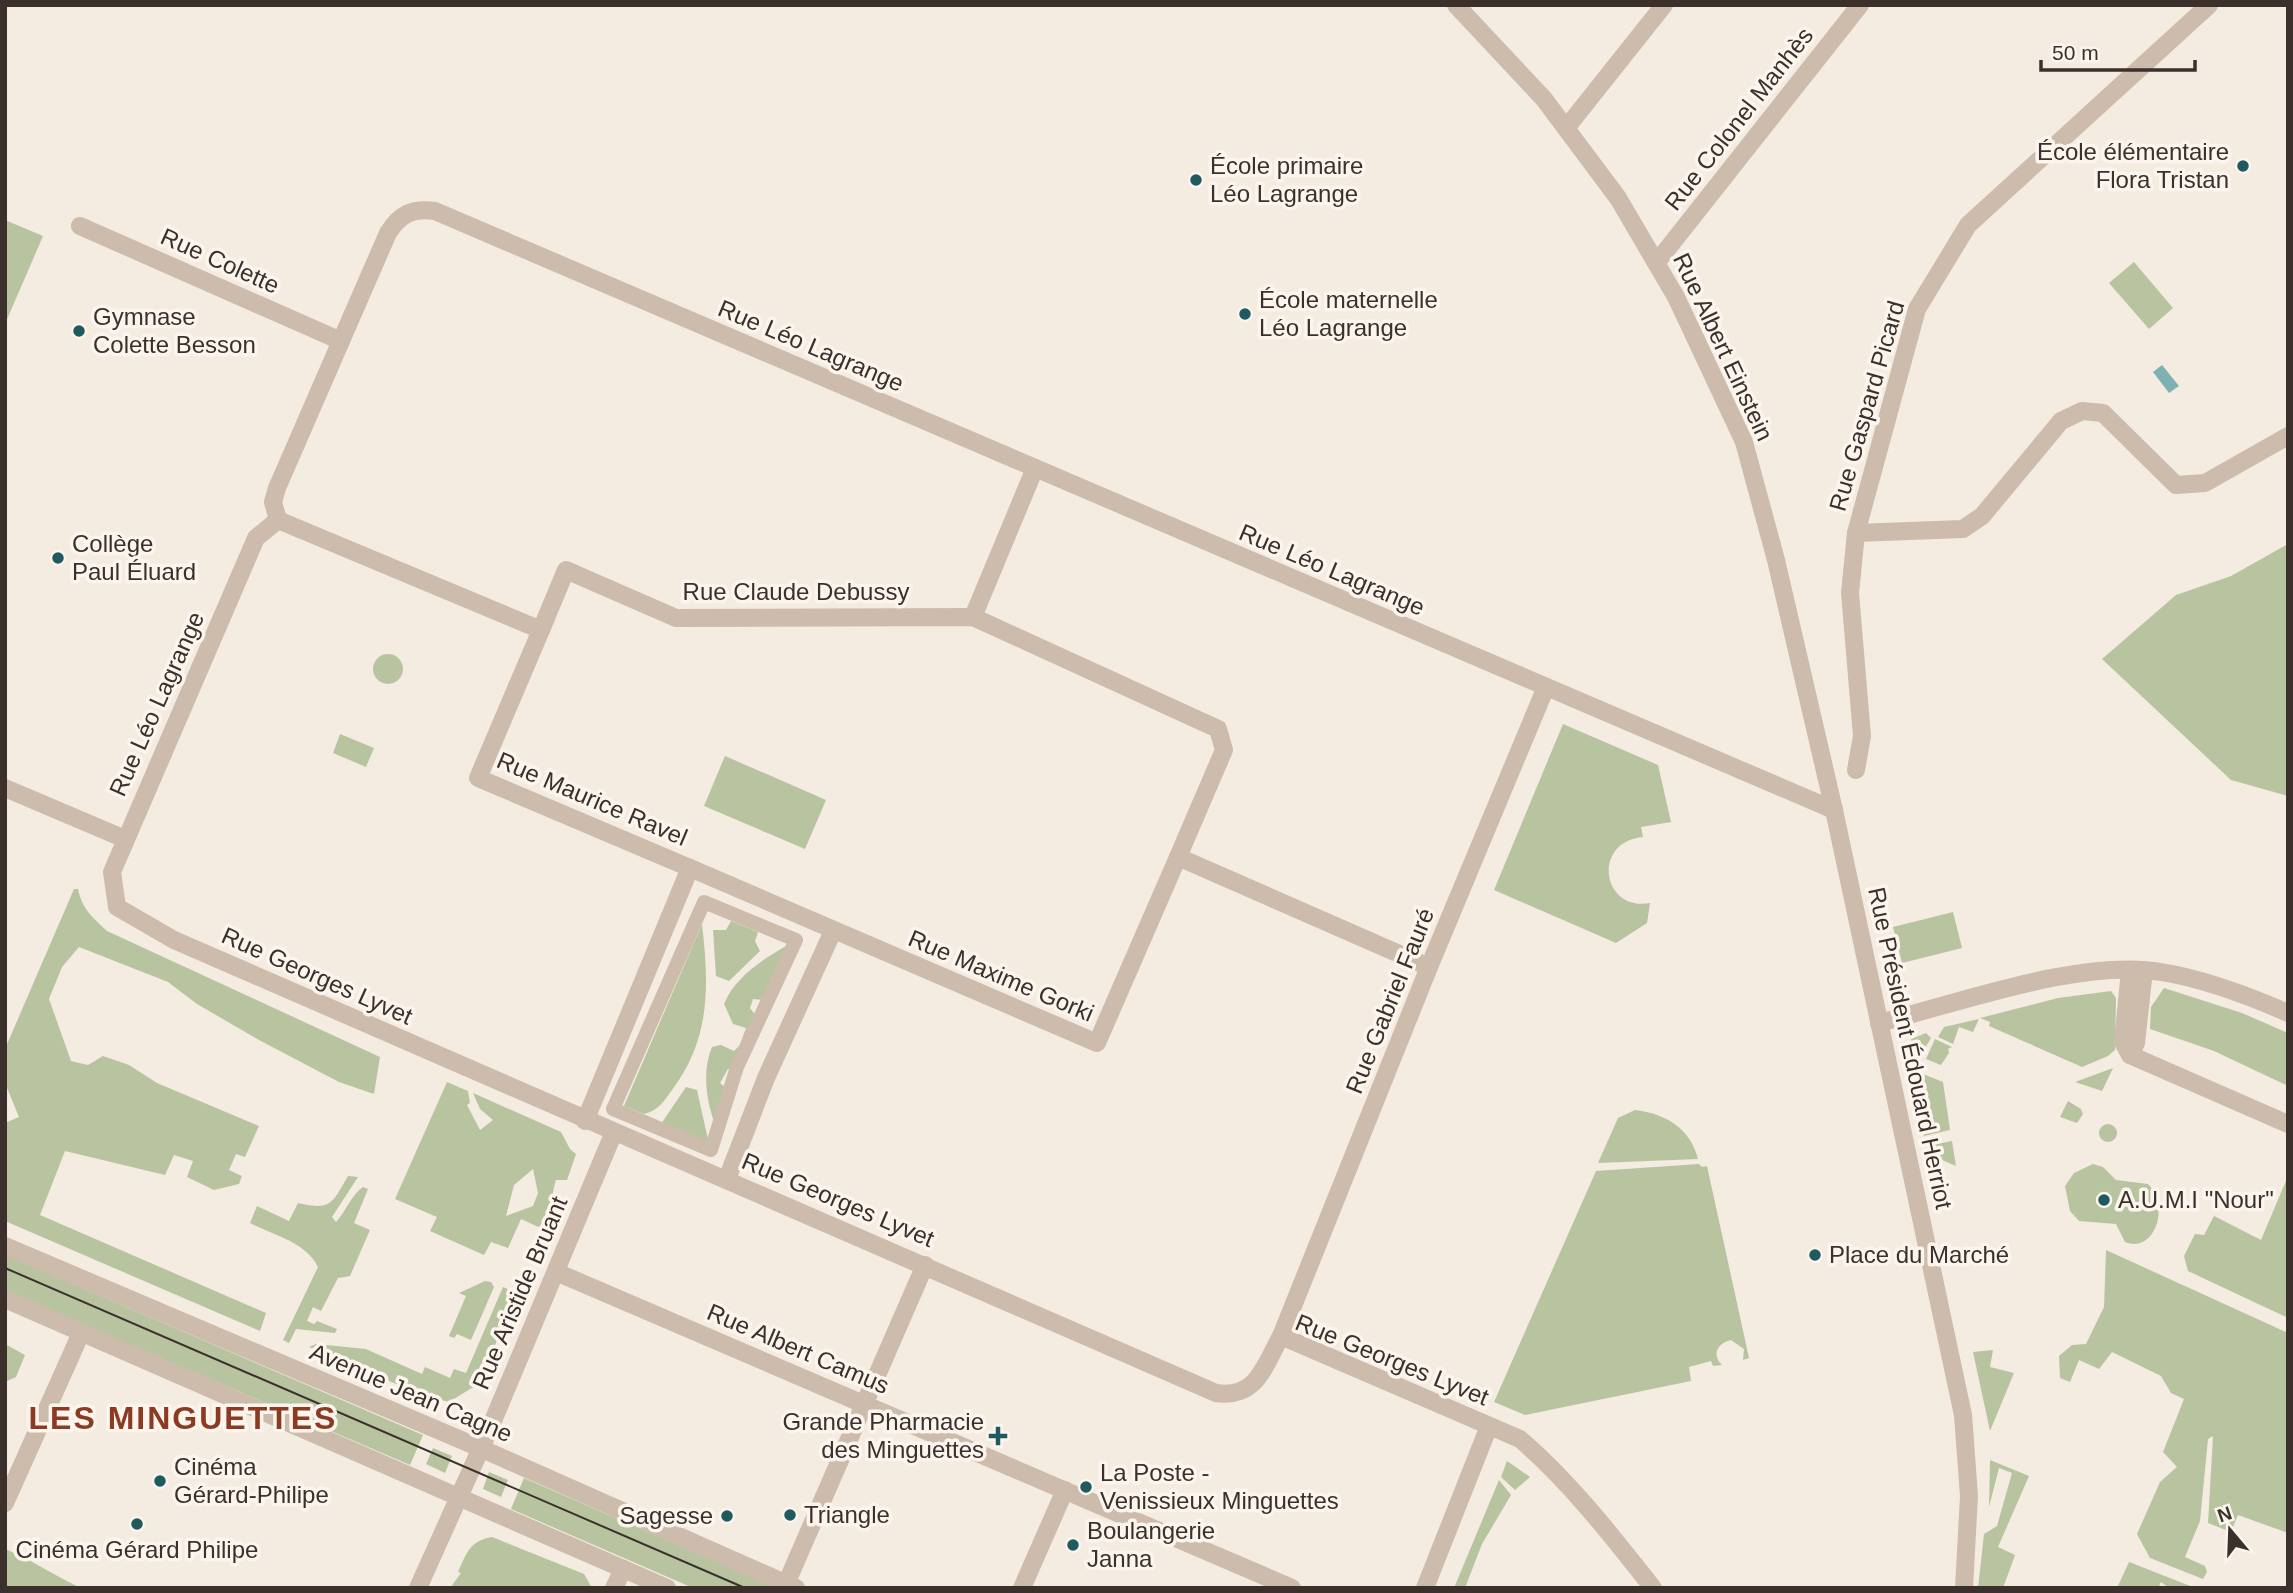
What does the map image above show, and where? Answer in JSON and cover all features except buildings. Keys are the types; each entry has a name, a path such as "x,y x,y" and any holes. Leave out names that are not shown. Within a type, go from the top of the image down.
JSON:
{"street":[{"name":"Rue Albert Einstein","path":"1456,5 1566,127 1618,198 1657,262 1744,442 1776,560 1834,810"},
{"path":"1566,127 1664,5"},
{"name":"Rue Colonel Manhès","path":"1657,262 1860,5"},
{"name":"Rue Gaspard Picard","path":"1856,770 1862,736 1850,593 1856,533 1917,309 1968,225 2209,5"},
{"name":"Rue Léo Lagrange","path":"125,839 256,538 278,520 273,502 277,488 396,221 407,212 421,209 435,211 1365,612 1834,810"},
{"name":"Rue Colette","path":"80,226 341,341"},
{"path":"1856,533 1963,529 1982,516 2061,421 2082,411 2103,413 2176,485 2205,483 2288,436"},
{"path":"973,617 1035,468"},
{"path":"278,520 541,630"},
{"name":"Rue Claude Debussy","path":"541,630 566,570 676,618 973,617 1218,729 1224,750 1178,857"},
{"name":"Rue Maurice Ravel","path":"541,630 478,778 690,868 585,1121"},
{"name":"Rue Gabriel Fauré","path":"1281,1335 1429,967 1546,687"},
{"path":"5,788 125,839"},
{"name":"Rue Président Édouard Herriot","path":"1834,810 1963,1415 1969,1496 1964,1588"},
{"name":"Rue Georges Lyvet","path":"125,839 112,872 117,907 174,940 585,1121 727,1179 1216,1392 1233,1395 1250,1388 1281,1335 1520,1439 1550,1465 1599,1519 1653,1588"},
{"path":"1178,857 1429,967"},
{"name":"Rue Maxime Gorki","path":"690,868 1097,1043 1178,857"},
{"path":"704,902 796,940 737,1067 711,1150 613,1109 704,902"},
{"path":"727,1179 766,1078 833,931"},
{"path":"2137,970 2136,1042 2130,1055 2288,1124"},
{"path":"1879,1023 2066,975 2137,970 2209,983 2288,1013"},
{"name":"Rue Aristide Bruant","path":"418,1588 614,1132"},
{"name":"Avenue Jean Cagne","path":"5,1246 480,1448 791,1586"},
{"path":"791,1586 925,1265"},
{"name":"Rue Albert Camus","path":"556,1272 1292,1588"},
{"path":"5,1299 667,1588"},
{"path":"5,1503 81,1333"},
{"path":"1424,1588 1489,1426"},
{"path":"1022,1588 1065,1490"},
{"path":"614,1588 623,1569"}],"green space":[{"path":"5,220 43,236 5,324"},
{"path":"2134,262 2173,308 2149,329 2109,283"},
{"path":"2288,544 2288,796 2231,780 2102,659 2176,595 2231,576"},
{"path":"388,654 399,658 403,669 399,680 388,684 377,680 373,669 377,658"},
{"path":"1563,724 1658,765 1671,822 1641,827 1643,837 1626,842 1615,851 1610,862 1609,875 1613,887 1621,897 1634,903 1650,903 1647,923 1616,943 1494,890"},
{"path":"340,734 374,748 366,767 333,753"},
{"path":"725,756 826,800 805,849 704,806"},
{"path":"74,889 78,889 85,908 107,931 380,1057 374,1094 339,1082 259,1040 197,1004 168,982 79,947 62,967 49,999 71,1061 88,1065 103,1056 129,1065 157,1083 259,1126 245,1157 236,1154 229,1170 242,1176 239,1184 214,1190 187,1177 193,1161 174,1155 165,1175 65,1151 40,1215 266,1313 260,1331 5,1221 5,1123 19,1117 5,1083 5,1049"},
{"path":"1953,912 1962,948 1902,963 1893,927"},
{"path":"731,921 758,932 755,941 760,951 729,981 716,976 713,930 726,930"},
{"path":"702,924 706,990 694,1051 685,1070 663,1102 644,1114 624,1106"},
{"path":"786,946 763,1000 753,999 750,1008 756,1016 733,1070 728,1069 720,1083 726,1088 715,1124 706,1086 709,1056 712,1047 721,1045 734,1051 740,1045 746,1028 733,1024 724,1004 742,977"},
{"path":"2164,988 2242,1013 2288,1033 2288,1086 2214,1051 2150,1029 2151,1007"},
{"path":"2111,991 2116,998 2115,1050 2108,1056 2082,1067 1989,1026 1990,1022 1980,1018 2058,998"},
{"path":"1979,1019 1973,1032 1959,1027 1953,1044 1938,1037 1944,1027"},
{"path":"1926,1033 1931,1038 1919,1058 1915,1058 1911,1052 1911,1039"},
{"path":"1935,1039 1952,1047 1948,1049 1949,1053 1941,1065 1926,1059"},
{"path":"2113,1068 2102,1091 2075,1082"},
{"path":"1923,1074 1943,1082 1950,1130 1924,1136 1914,1091"},
{"path":"447,1082 468,1091 470,1103 467,1105 480,1130 493,1120 480,1109 473,1093 561,1132 570,1149 576,1154 567,1180 556,1180 545,1230 521,1219 508,1248 491,1242 484,1255 430,1231 437,1217 395,1199","holes":["533,1169 538,1193 533,1206 506,1216 514,1185"]},
{"path":"686,1087 697,1090 709,1144 661,1124"},
{"path":"2068,1101 2081,1109 2083,1114 2077,1123 2060,1117"},
{"path":"1635,1110 1657,1115 1675,1124 1689,1139 1698,1159 1598,1163 1618,1118"},
{"path":"2108,1124 2114,1127 2117,1133 2114,1139 2108,1142 2102,1139 2099,1133 2102,1127"},
{"path":"1952,1141 1956,1166 1928,1154 1927,1146"},
{"path":"1699,1164 1702,1167 1707,1166 1749,1358 1743,1360 1744,1349 1731,1340 1717,1350 1717,1357 1722,1365 1713,1366 1711,1361 1689,1367 1691,1381 1525,1415 1494,1402 1596,1171"},
{"path":"2093,1164 2103,1167 2116,1180 2148,1184 2155,1194 2158,1204 2156,1226 2144,1241 2135,1244 2125,1242 2116,1224 2079,1221 2070,1211 2065,1186 2074,1173"},
{"path":"348,1176 358,1177 332,1217 336,1222 363,1187 368,1189 354,1223 370,1230 350,1276 338,1278 321,1311 313,1307 307,1321 314,1324 317,1321 337,1329 335,1333 296,1329 289,1343 283,1340 318,1267 297,1245 250,1223 257,1206 289,1221 298,1203 318,1206 330,1203"},
{"path":"2288,1176 2288,1318 2188,1271 2184,1256 2195,1234 2204,1235 2214,1216 2261,1240"},
{"path":"2106,1250 2288,1333 2288,1533 2238,1515 2231,1532 2208,1523 2213,1436 2208,1439 2200,1521 2185,1557 2205,1566 2207,1572 2203,1579 2150,1558 2137,1534 2160,1482 2177,1467 2163,1452 2184,1399 2171,1393 2161,1376 2112,1352 2099,1369 2079,1360 2070,1382 2060,1378 2059,1356 2072,1345 2086,1344 2104,1307"},
{"path":"5,1255 423,1435 410,1465 5,1291"},
{"path":"485,1281 491,1282 494,1287 471,1340 457,1334 454,1338 449,1336 466,1296 459,1293"},
{"path":"503,1287 517,1293 515,1298 511,1297 495,1346 491,1346 483,1364 486,1366 475,1386 449,1402 421,1395 422,1390 418,1388 415,1392 309,1347 316,1344 366,1349 422,1374 425,1367 450,1378 454,1369 466,1373"},
{"path":"5,1344 25,1355 16,1377 5,1382"},
{"path":"1993,1350 1990,1367 2014,1373 1990,1431 1973,1352"},
{"path":"433,1448 452,1456 445,1473 426,1464"},
{"path":"1990,1460 2029,1476 1998,1547 2015,1555 2003,1588 1978,1588 1984,1534 1997,1526 2012,1473 1999,1468 1989,1507"},
{"path":"1507,1461 1530,1477 1515,1490 1501,1477"},
{"path":"489,1472 508,1480 501,1497 483,1489"},
{"path":"524,1478 776,1588 693,1588 511,1509"},
{"path":"1499,1480 1511,1495 1482,1544 1465,1588 1454,1588"},
{"path":"492,1537 584,1574 592,1588 450,1588 461,1573 458,1572 470,1548 479,1541"},
{"path":"5,1549 25,1558 81,1588 5,1588"},
{"path":"2129,1562 2193,1587 2169,1588 2161,1582 2158,1588 2117,1588"}],"water":[{"path":"2162,365 2179,386 2169,393 2153,372"}],"tram line":[{"path":"5,1268 745,1588"}],"place":[{"name":"École élémentaire Flora Tristan","path":"2243,166"},
{"name":"École primaire Léo Lagrange","path":"1196,180"},
{"name":"École maternelle Léo Lagrange","path":"1245,314"},
{"name":"Gymnase Colette Besson","path":"79,331"},
{"name":"Collège Paul Éluard","path":"58,558"},
{"name":"A.U.M.I \"Nour\"","path":"2104,1200"},
{"name":"Place du Marché","path":"1815,1255"},
{"name":"Grande Pharmacie des Minguettes","path":"998,1436"},
{"name":"Cinéma Gérard-Philipe","path":"160,1481"},
{"name":"La Poste - Venissieux Minguettes","path":"1086,1487"},
{"name":"Triangle","path":"790,1515"},
{"name":"Sagesse","path":"727,1516"},
{"name":"Cinéma Gérard Philipe","path":"137,1524"},
{"name":"Boulangerie Janna","path":"1073,1545"}],"district":[{"name":"LES MINGUETTES","path":"183,1418"}]}
